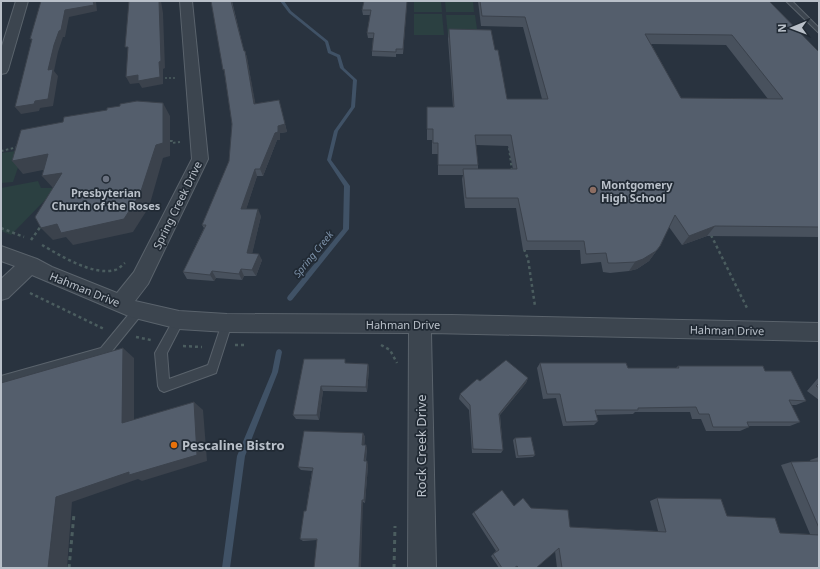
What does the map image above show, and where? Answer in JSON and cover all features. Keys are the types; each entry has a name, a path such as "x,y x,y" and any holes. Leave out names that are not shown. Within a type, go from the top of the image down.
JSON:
{"street":[{"path":"1,70 22,1"},
{"name":"Spring Creek Drive","path":"129,308 141,278 200,160 186,1"},
{"name":"Hahman Drive","path":"1,253 30,264 45,273 129,308 179,320 227,324 420,324 819,332"},
{"path":"1,292 30,264"},
{"name":"Rock Creek Drive","path":"420,324 422,568"}],"lane":[{"path":"789,1 819,31"},
{"path":"1,381 104,352 120,334 129,308"},
{"path":"179,320 161,353 164,386 212,369 218,346 227,324"}],"path":[{"path":"165,78 178,78"},
{"path":"170,141 172,141 172,143 186,141"},
{"path":"509,145 512,173"},
{"path":"1,151 25,146"},
{"path":"511,166 515,160"},
{"path":"31,240 45,221"},
{"path":"1,228 24,237"},
{"path":"711,234 748,310"},
{"path":"523,242 528,259 535,307"},
{"path":"42,245 63,257 94,270 116,270 130,259"},
{"path":"25,290 108,330 120,334 166,344 198,348 247,345"},
{"path":"376,345 383,346 390,350 399,367"},
{"path":"69,568 74,514"},
{"path":"394,568 396,521"}],"green space":[{"path":"414,1 441,1 442,12 414,12"},
{"path":"445,1 473,1 474,12 446,12"},
{"path":"414,14 442,14 444,35 414,35"},
{"path":"446,15 475,15 478,36 448,36"},
{"path":"24,150 13,182 1,183 1,153"},
{"path":"38,181 41,188 52,188 54,199 45,200 11,235 1,231 1,188"}],"building":[{"path":"41,1 93,1 94,5 65,10 61,30 59,31 54,45 48,70 53,69 48,99 35,101 34,104 15,107 32,39 30,39"},
{"path":"129,1 159,1 161,61 159,62 160,77 138,81 138,75 126,77 128,47 125,47"},
{"path":"211,1 231,1 245,51 254,104 279,100 285,124 278,126 278,132 275,133 260,169 255,169 241,209 258,209 247,253 259,254 252,270 241,269 239,274 212,271 210,275 183,272 206,225 202,225 229,161 232,124 224,69 223,70"},
{"path":"364,1 407,1 403,49 396,49 396,52 372,51 374,33 367,33 371,10 362,10"},
{"path":"480,1 769,1 819,51 819,227 715,226 689,236 675,215 660,246 656,251 635,262 616,263 608,263 606,253 586,254 584,241 527,241 518,198 466,198 463,169 517,169 511,135 475,135 478,165 438,165 438,143 433,143 433,129 427,129 427,107 454,107 449,29 491,30 495,50 498,50 507,99 548,99 525,17 482,16","holes":["645,34 732,35 783,99 681,98"]},
{"name":"Presbyterian Church of the Roses","path":"137,101 163,103 163,143 156,145 140,194 124,219 61,233 57,224 41,228 35,217 62,173 42,176 48,154 12,161 21,130 63,122 64,117 107,110 107,108 120,106 120,104"},
{"path":"123,348 122,423 194,402 197,455 129,475 129,472 56,497 48,568 1,568 1,383"},
{"path":"304,359 345,359 345,363 368,364 366,387 321,386 317,415 293,415"},
{"path":"506,360 528,378 499,414 503,450 473,449 470,405 460,394 477,379 480,381"},
{"path":"540,363 626,363 628,368 679,368 678,366 763,366 765,371 791,371 806,401 789,400 800,422 747,422 749,427 713,427 709,414 699,414 696,407 638,408 638,410 595,410 598,421 566,422 560,394 547,394"},
{"path":"304,431 363,433 362,445 366,445 364,461 367,461 364,500 362,500 359,568 314,568 317,539 300,539 313,468 298,467"},
{"path":"531,437 535,455 518,456 515,438"},
{"path":"819,461 819,528 791,462"},
{"path":"502,490 514,506 523,498 531,508 568,510 570,527 666,532 657,498 721,499 727,516 775,518 780,533 819,535 819,568 562,568 559,548 536,568 519,568 517,566 514,568 502,568 493,554 499,550 474,512"}],"waterway":[{"name":"Spring Creek","path":"282,1 290,12 327,42 329,52 339,56 342,68 355,80 353,107 336,131 329,160 347,186 346,229 290,298"},
{"name":"Spring Creek","path":"226,568 241,456 275,372 279,352"}],"place":[{"name":"Presbyterian Church of the Roses","path":"106,179"},
{"name":"Montgomery High School","path":"593,190"},
{"name":"Pescaline Bistro","path":"174,445"}]}
